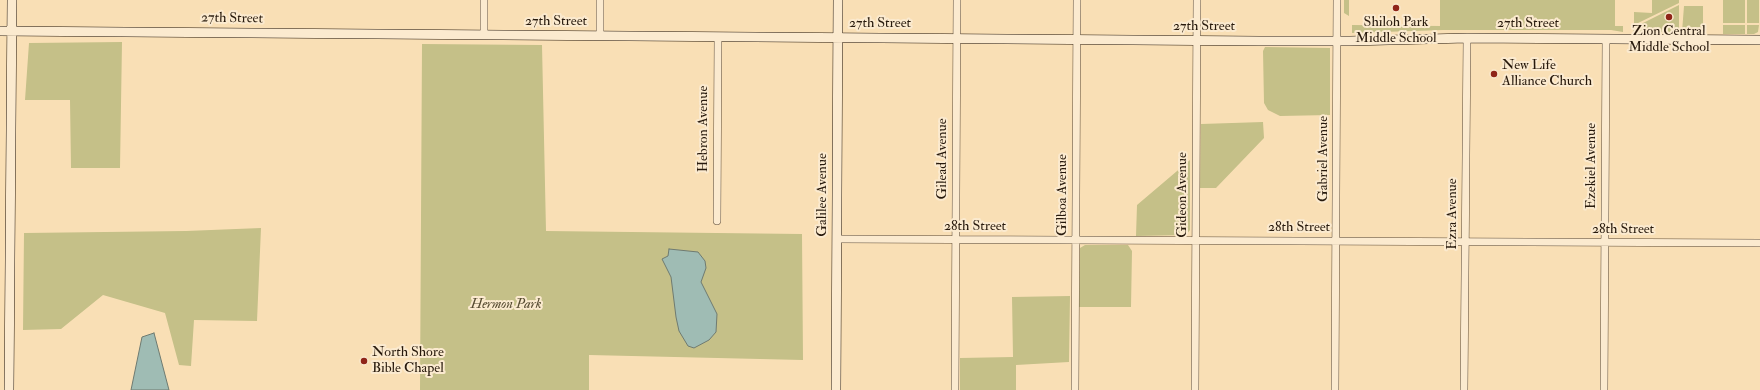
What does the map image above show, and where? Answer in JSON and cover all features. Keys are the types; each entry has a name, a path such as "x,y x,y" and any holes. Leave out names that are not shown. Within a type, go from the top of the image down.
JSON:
{"street":[{"path":"9,390 12,0"},
{"path":"484,0 484,35"},
{"path":"600,0 600,36"},
{"name":"Galilee Avenue","path":"836,390 838,0"},
{"name":"Gilead Avenue","path":"955,390 957,0"},
{"name":"Gilboa Avenue","path":"1075,390 1077,0"},
{"name":"Gideon Avenue","path":"1195,390 1197,0"},
{"name":"Gabriel Avenue","path":"1335,390 1338,0"},
{"name":"27th Street","path":"0,31 1197,41 1337,41 1467,38 1760,40"},
{"name":"Hebron Avenue","path":"717,221 718,37"},
{"name":"Ezra Avenue","path":"1464,390 1467,38"},
{"name":"Ezekiel Avenue","path":"1604,390 1606,39"},
{"name":"28th Street","path":"837,239 1760,244"}],"green space":[{"path":"1344,0 1349,0 1349,16 1344,13"},
{"path":"1440,0 1615,0 1615,26 1623,26 1623,32 1611,30 1443,30 1352,33 1352,25 1440,26"},
{"path":"1652,0 1679,0 1679,3 1634,25 1634,12 1652,13"},
{"path":"1723,0 1745,0 1745,23 1723,23"},
{"path":"1747,0 1759,0 1759,23 1747,23"},
{"path":"1679,5 1679,32 1633,32 1633,28"},
{"path":"1684,6 1703,6 1703,32 1682,32"},
{"path":"1723,25 1745,25 1745,34 1723,34"},
{"path":"1747,25 1759,25 1758,32 1754,34 1747,34"},
{"path":"122,42 120,168 71,168 70,100 25,100 29,43"},
{"name":"Hermon Park","path":"422,44 542,45 546,231 802,234 803,360 589,355 589,390 420,390"},
{"path":"1265,47 1330,48 1330,115 1280,116 1268,110 1264,103 1263,51"},
{"path":"1263,122 1264,138 1216,188 1200,188 1201,124"},
{"path":"1190,160 1190,230 1186,235 1136,236 1137,205"},
{"path":"261,228 257,321 194,320 191,366 179,365 165,313 103,295 61,329 23,330 24,233 186,231"},
{"path":"1085,245 1128,245 1132,251 1131,307 1079,307 1080,248"},
{"path":"1070,296 1069,362 1016,365 1016,390 960,390 960,358 1013,357 1012,297"}],"water":[{"path":"669,249 698,252 705,261 706,268 701,282 717,314 716,332 709,340 694,348 688,346 679,331 671,277 662,259 668,256"},
{"path":"154,333 169,390 131,390 142,337"}],"place":[{"name":"Shiloh Park Middle School","path":"1396,8"},
{"name":"Zion Central Middle School","path":"1669,17"},
{"name":"New Life Alliance Church","path":"1494,74"},
{"name":"North Shore Bible Chapel","path":"364,361"}]}
